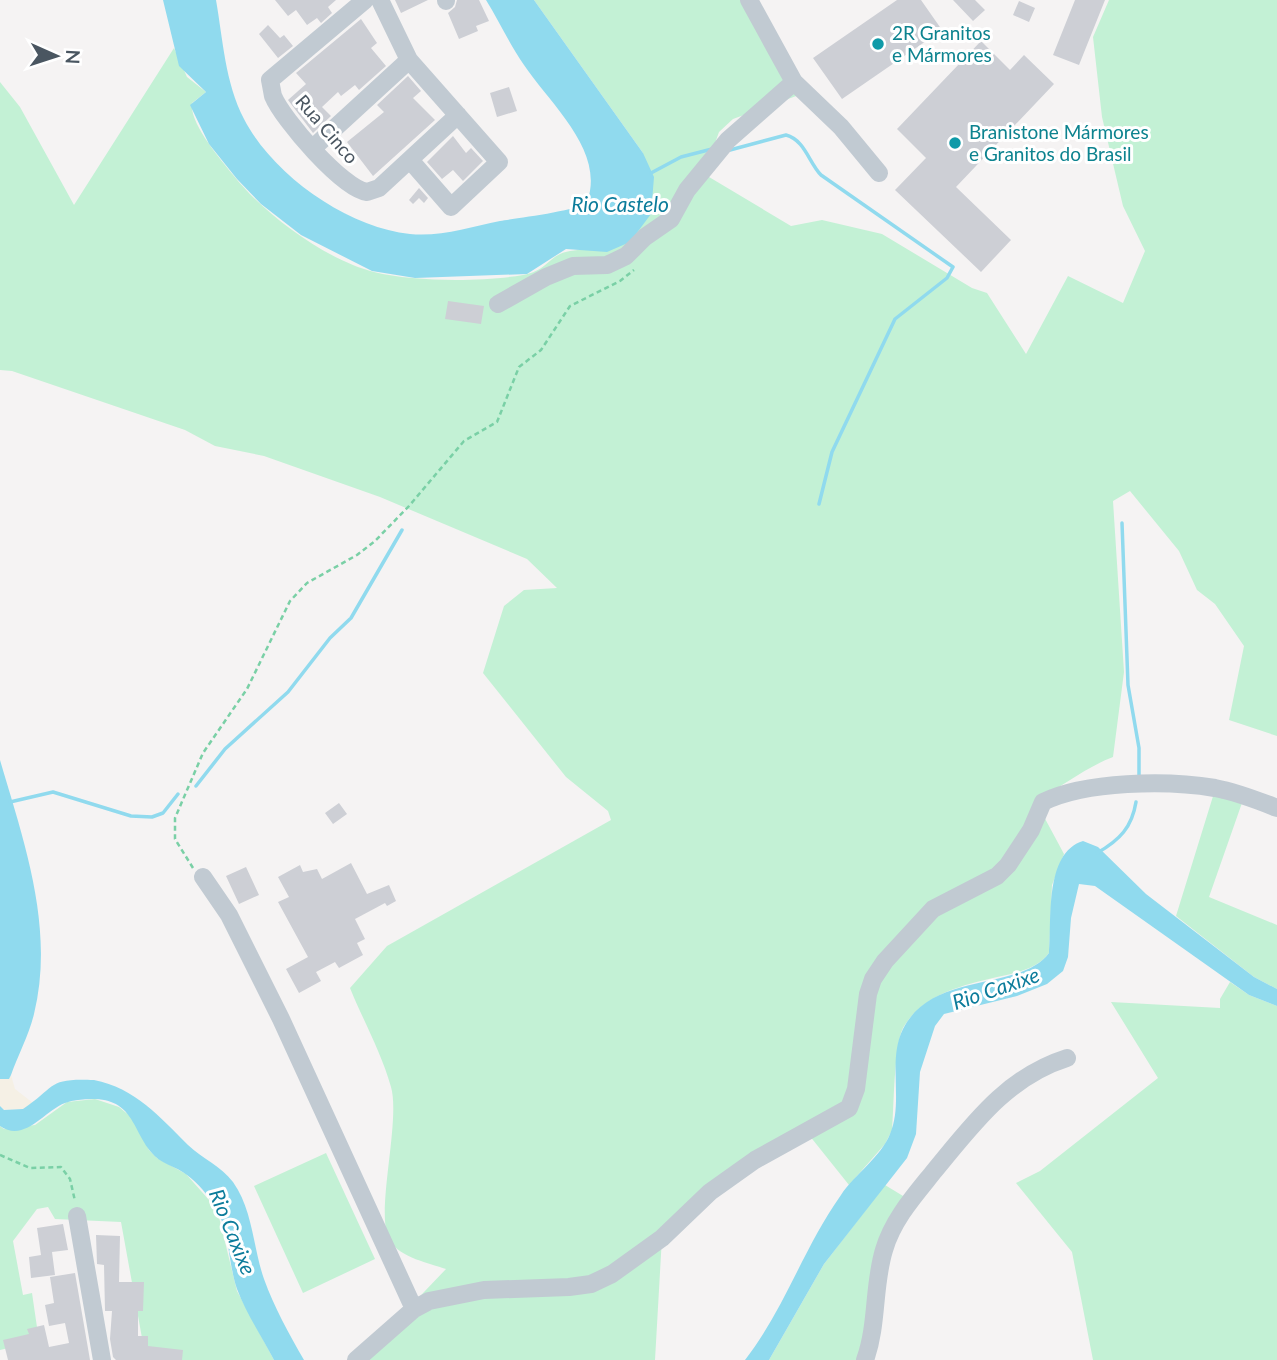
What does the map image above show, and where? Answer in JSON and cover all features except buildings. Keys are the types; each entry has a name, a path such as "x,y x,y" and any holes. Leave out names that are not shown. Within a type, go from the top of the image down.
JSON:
{"street":[{"name":"Rua Cinco","path":"365,0 270,80 274,96 286,116 347,184 367,192 379,188 411,160"},
{"path":"380,0 409,60 458,114 499,162 451,207 411,160 458,114"},
{"path":"749,0 794,82 841,127 879,173"},
{"path":"313,148 409,60"},
{"path":"498,304 545,277 573,266 607,265 626,256 645,237 671,219 687,190 728,140 794,82"},
{"path":"356,1360 414,1309 429,1301 484,1290 546,1290 592,1284 633,1262 710,1192 755,1160 849,1108 856,1089 868,995 873,979 885,961 933,909 997,876 1008,865 1027,837 1043,802 1057,795 1095,788 1185,786 1245,796 1277,808"},
{"path":"202,877 229,915 281,1019 414,1309"},
{"path":"865,1360 871,1344 883,1251 904,1210 970,1125 996,1100 1027,1077 1067,1058"},
{"path":"77,1216 102,1360"}],"path":[{"path":"202,877 179,850 174,832 175,818 203,753 247,688 290,601 307,583 357,555 375,541 409,506 464,441 497,422 519,367 541,350 570,306 620,281 640,263"},
{"path":"0,1155 30,1168 61,1167 70,1179 77,1216"}],"green space":[{"path":"534,0 747,0 799,95 733,119 719,132 704,174 791,226 822,220 882,234 972,288 987,293 1026,354 1068,276 1123,303 1145,251 1123,206 1102,117 1093,37 1109,0 1277,0 1277,736 1229,720 1244,646 1215,604 1197,590 1179,551 1130,491 1113,501 1124,672 1113,757 1035,800 1064,854 1052,885 1049,953 1028,969 947,992 922,1006 912,1016 900,1036 892,1130 885,1144 849,1185 805,1130 662,1237 655,1360 359,1360 446,1269 401,1252 390,1241 385,1212 393,1122 391,1087 350,988 387,946 611,820 608,811 566,777 483,673 504,606 524,590 557,588 527,559 380,497 264,456 215,446 185,430 12,371 0,370 0,82 20,107 74,205 174,48 187,77 206,92 192,103 192,111 195,121 214,151 247,191 297,234 355,266 390,275 448,280 523,275 540,269 563,253 585,250 643,153"},
{"path":"1214,793 1243,800 1209,897 1277,925 1277,989 1254,977 1176,916"},
{"path":"1230,982 1249,995 1277,1006 1277,1360 1093,1360 1072,1252 1016,1183 1040,1171 1158,1078 1111,1002 1220,1008 1220,999"},
{"path":"95,1099 119,1107 136,1121 149,1150 157,1158 186,1174 217,1209 237,1291 274,1360 146,1360 121,1222 55,1219 48,1207 37,1209 13,1241 23,1295 32,1293 39,1341 0,1350 0,1126 4,1129 35,1125 67,1102"},
{"path":"326,1153 375,1259 303,1293 254,1186"},
{"path":"885,1185 908,1199 859,1360 769,1360 824,1264"}],"sand":[{"path":"11,1075 15,1089 33,1103 23,1109 4,1110 0,1106 0,1079 9,1079"}],"water":[{"name":"Rio Castelo","path":"163,0 216,0 226,61 238,105 257,140 273,160 314,195 337,209 386,229 421,235 560,211 587,202 591,183 589,165 582,147 572,129 519,57 486,0 534,0 643,153 654,177 651,214 630,242 607,252 566,249 527,274 415,278 372,271 301,235 261,204 209,144 190,105 206,92 179,66"},
{"path":"0,760 34,886 41,950 40,982 34,1014 9,1079 0,1079"},
{"name":"Rio Caxixe","path":"1083,841 1098,847 1146,894 1254,977 1277,989 1277,1006 1249,995 1095,886 1079,884 1071,918 1068,957 1063,971 1047,984 1017,996 944,1014 935,1026 920,1072 916,1134 907,1158 824,1264 769,1360 745,1360 759,1341 828,1215 847,1187 881,1150 890,1134 896,1108 896,1054 903,1029 917,1010 934,998 955,989 1018,973 1036,965 1049,953 1052,889 1056,873 1070,848"},
{"name":"Rio Caxixe","path":"94,1080 122,1090 146,1105 188,1145 223,1171 233,1182 245,1205 268,1289 304,1360 274,1360 237,1289 224,1226 215,1207 191,1178 155,1156 124,1110 106,1100 78,1100 57,1107 34,1124 18,1131 0,1126 0,1106 4,1110 23,1109 60,1082"}],"waterway":[{"path":"730,150 786,135 792,138 802,147 821,175 953,267 947,278 895,319 832,452 819,504"},
{"path":"651,173 681,157 712,149"},
{"path":"1122,523 1128,685 1139,748 1139,778"},
{"path":"196,786 225,749 288,692 330,638 351,618 402,530"},
{"path":"10,802 53,792 131,816 152,817 163,813 178,794"},
{"path":"1097,853 1124,832 1136,802"}],"place":[{"name":"2R Granitos e Mármores","path":"878,44"},
{"name":"Branistone Mármores e Granitos do Brasil","path":"955,143"}]}
